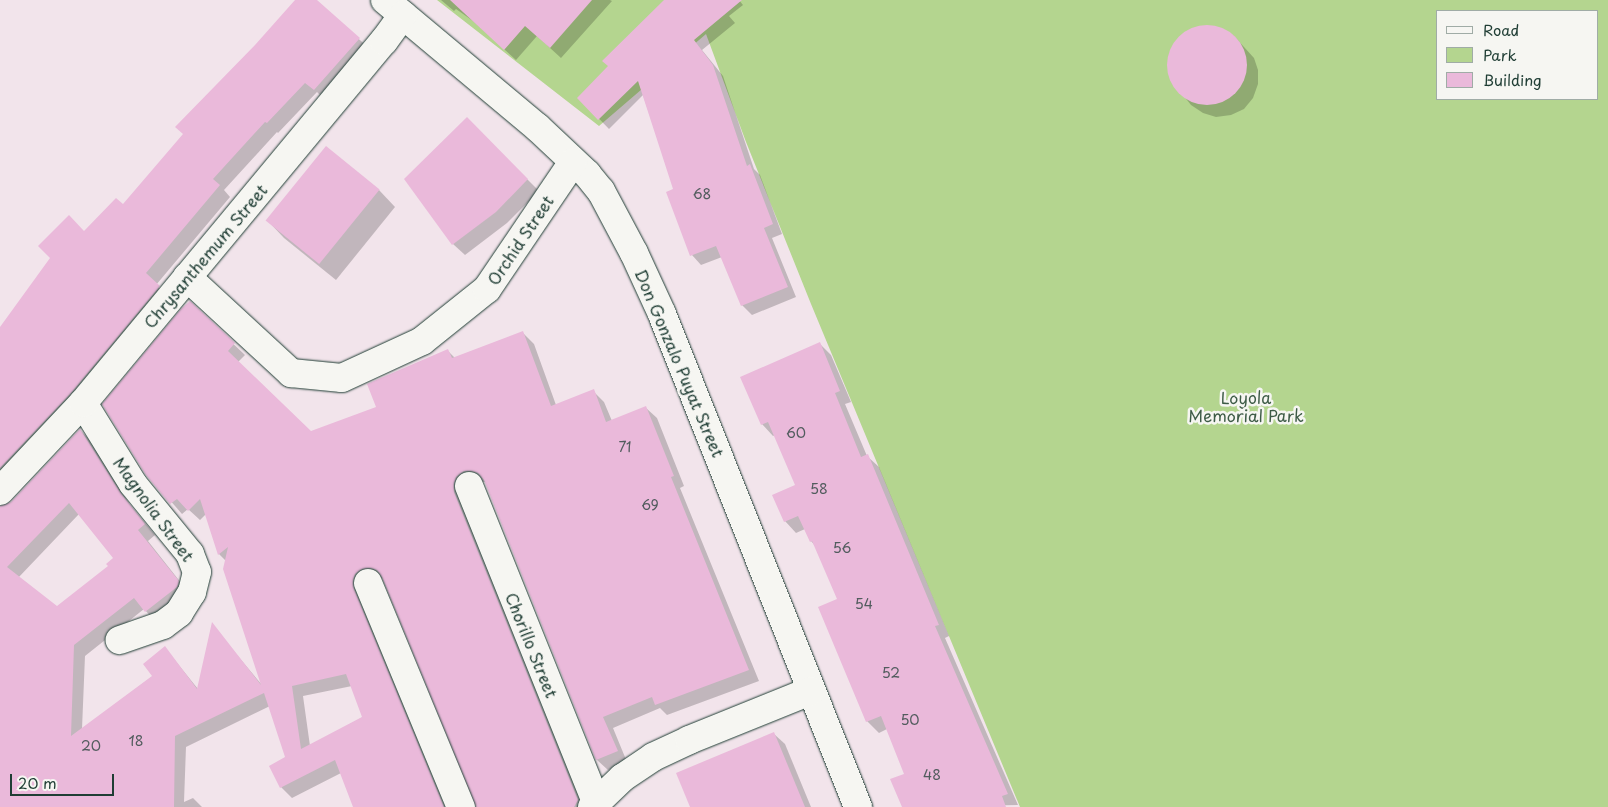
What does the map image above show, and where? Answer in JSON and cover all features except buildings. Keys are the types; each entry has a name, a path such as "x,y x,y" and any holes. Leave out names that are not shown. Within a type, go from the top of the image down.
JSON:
{"street":[{"name":"Don Gonzalo Puyat Street","path":"394,7 537,127 601,191 634,253 662,314 712,437 810,691 858,807"},
{"name":"Chrysanthemum Street","path":"0,490 83,403 384,41 394,7"},
{"name":"Orchid Street","path":"187,277 291,373 342,378 422,341 487,289 573,162"},
{"name":"Magnolia Street","path":"83,403 133,484 190,554 197,572 192,592 179,613 163,624 120,640"},
{"name":"Chorillo Street","path":"469,486 594,805"},
{"path":"368,583 461,807"},
{"path":"594,805 622,778 653,758 689,740 810,691"}],"green space":[{"name":"Loyola Memorial Park","path":"437,0 1608,0 1608,807 1020,807 811,304 746,142 706,34 599,126"}]}
